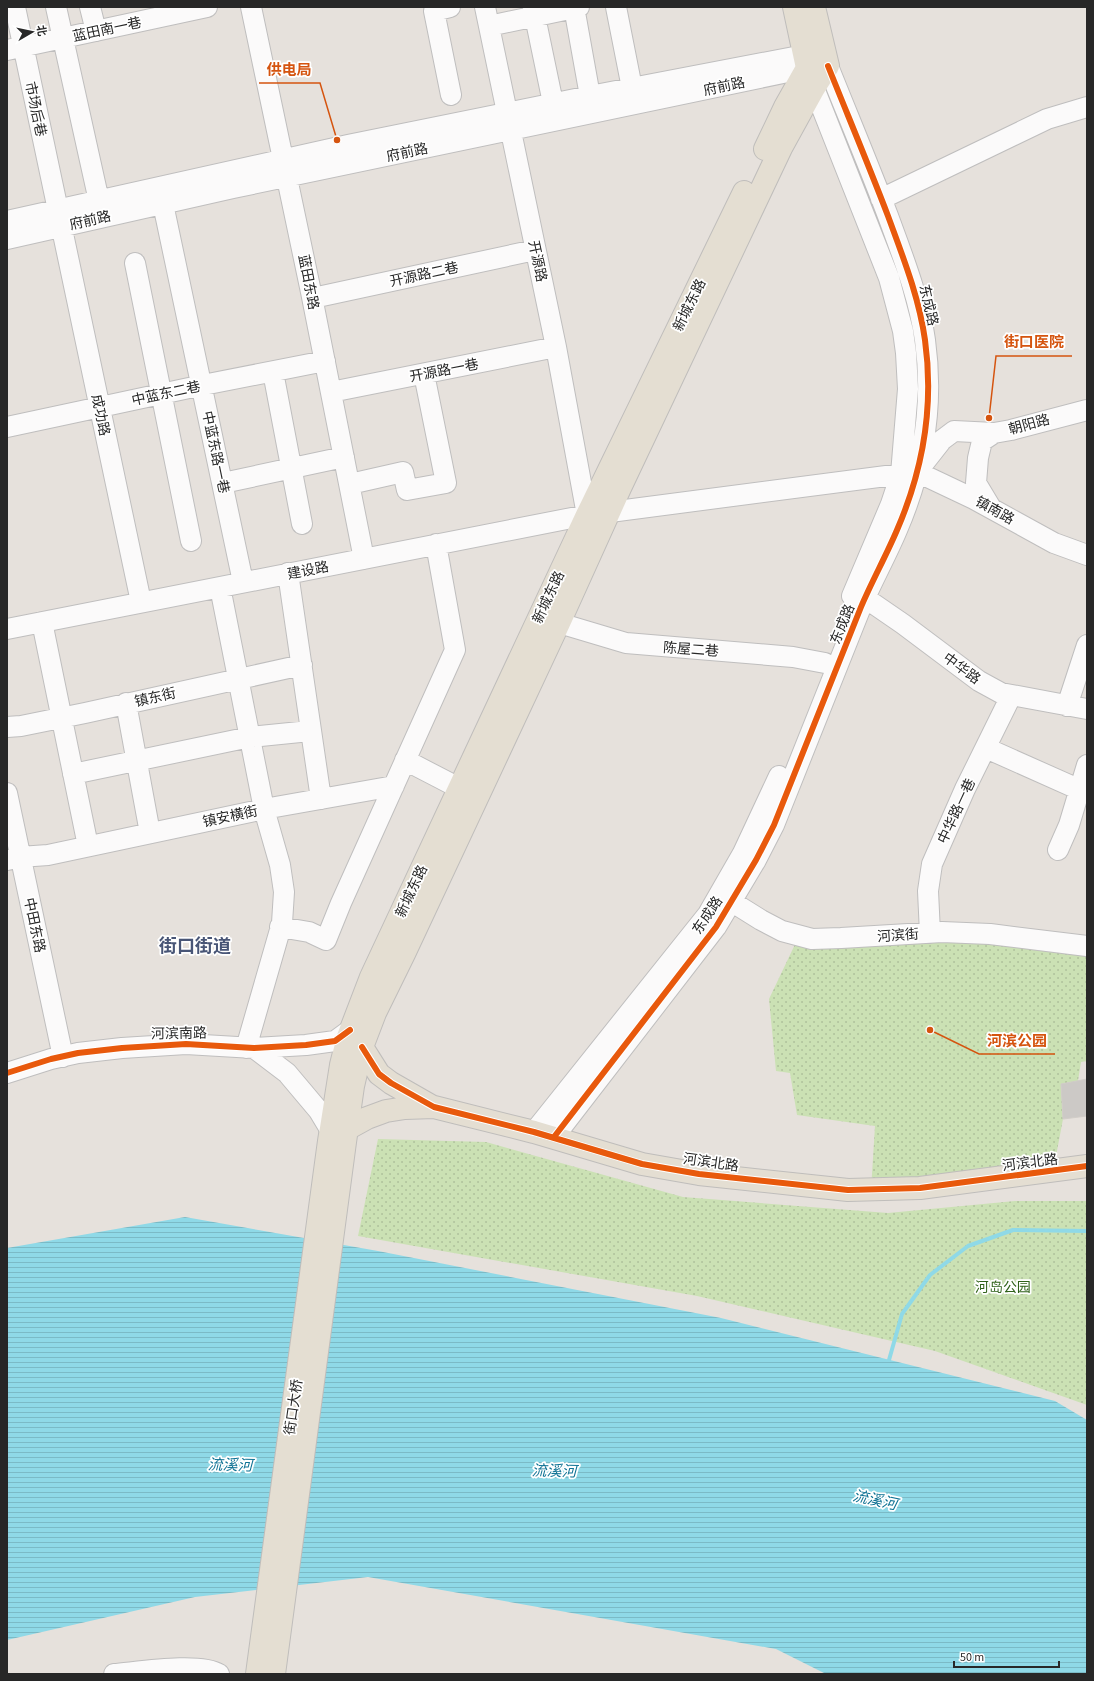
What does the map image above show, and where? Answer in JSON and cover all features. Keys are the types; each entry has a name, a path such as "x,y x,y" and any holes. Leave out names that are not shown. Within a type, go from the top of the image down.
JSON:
{"main road":[{"path":"794,7 813,69"},
{"path":"813,69 814,7"},
{"name":"新城东路","path":"338,1136 353,1086 362,1047 375,1013 559,624 609,513 781,148 813,69"},
{"name":"新城东路","path":"338,1136 341,1065 350,1030 371,977 587,515 785,106 813,69"},
{"name":"河滨北路","path":"362,1047 378,1074 434,1107 544,1134 642,1164 699,1174 848,1190 920,1188 1087,1166"},
{"name":"河滨北路","path":"338,1136 367,1118 386,1111 405,1108 434,1107"},
{"name":"街口大桥","path":"257,1674 338,1136"},
{"name":"街口大桥","path":"274,1674 338,1136"}],"street":[{"name":"市场后巷","path":"15,7 15,49 59,219"},
{"path":"56,7 99,201"},
{"path":"90,7 96,31"},
{"name":"蓝田南一巷","path":"15,49 96,31 124,16 207,7"},
{"name":"蓝田东路","path":"251,7 313,298 364,559"},
{"path":"487,16 576,7 590,96"},
{"path":"616,7 632,88"},
{"path":"439,8 451,95"},
{"path":"534,11 553,103"},
{"name":"开源路","path":"487,16 556,347 587,515"},
{"name":"府前路","path":"510,121 553,103 632,88 813,69"},
{"name":"府前路","path":"7,239 59,219 99,201 286,168 510,121 813,69"},
{"name":"东成路","path":"813,69 881,199 913,286 925,340 929,403 923,447 909,473"},
{"name":"东成路","path":"544,1134 716,927 743,853 770,798 825,663 860,594 897,530 908,502 908,390 903,331 888,278 813,69"},
{"path":"881,199 1047,119 1087,107"},
{"name":"府前路","path":"7,221 59,219 163,204 286,168"},
{"name":"中蓝东路一巷","path":"163,204 203,385 243,582"},
{"name":"成功路","path":"59,219 141,602"},
{"name":"开源路二巷","path":"313,298 535,250"},
{"path":"135,263 191,541"},
{"name":"开源路一巷","path":"331,392 556,347"},
{"name":"中蓝东二巷","path":"7,427 203,385 325,361"},
{"path":"273,372 302,524"},
{"path":"350,484 403,472 407,490 446,483 424,374"},
{"name":"朝阳路","path":"909,473 942,440 954,431 994,433 1087,410"},
{"path":"991,508 976,483 978,458 982,441 994,433"},
{"path":"223,483 344,456"},
{"name":"镇南路","path":"909,473 991,508 1054,543 1087,555"},
{"name":"建设路","path":"7,629 587,515 909,473"},
{"path":"280,927 291,927 309,932 326,940 341,902 455,650 436,544"},
{"path":"288,574 321,799"},
{"name":"镇安横街","path":"14,858 48,855 264,809 220,587"},
{"name":"东成路","path":"726,897 774,825 860,594"},
{"name":"中华路","path":"860,594 979,681 1001,694 1087,709"},
{"path":"42,622 88,846"},
{"name":"陈屋二巷","path":"559,624 626,643 794,657 825,663"},
{"path":"1067,706 1087,645"},
{"name":"镇东街","path":"7,727 21,726 302,665"},
{"name":"中华路一巷","path":"930,933 928,891 932,864 965,789 1012,696"},
{"path":"126,703 150,833"},
{"path":"73,774 250,737 310,731"},
{"path":"986,748 1084,792"},
{"path":"405,760 459,788"},
{"path":"1058,850 1084,792 1087,765"},
{"path":"338,1136 286,1072 250,1048 280,927 284,892 280,865 264,809 394,786"},
{"name":"中田东路","path":"7,793 14,858 63,1056"},
{"name":"河滨街","path":"726,897 761,920 782,931 812,939 930,933 990,934 1087,946"},
{"name":"河滨南路","path":"7,1073 63,1056 122,1048 186,1044 250,1048 323,1043 335,1041 350,1030"},
{"path":"114,1674 165,1669 200,1668 219,1674"}],"green space":[{"path":"799,936 1087,946 1087,1061 1081,1062 1078,1081 1061,1084 1063,1119 1053,1172 871,1190 875,1126 797,1115 790,1073 776,1071 769,999"},
{"name":"河岛公园","path":"378,1139 486,1142 683,1197 888,1213 1015,1201 1087,1201 1087,1405 935,1351 697,1296 358,1236"}],"water":[{"name":"流溪河","path":"185,1217 378,1251 721,1318 1055,1401 1087,1420 1087,1674 826,1674 776,1649 368,1577 195,1597 7,1640 7,1248"}],"building":[{"path":"1087,1079 1087,1116 1063,1119 1061,1084"}],"waterway":[{"path":"889,1360 902,1314 930,1275 968,1246 1013,1230 1087,1231"}],"cycle path":[{"path":"554,1137 716,927 756,860 774,825 861,607 897,530 914,484 920,461 927,413 928,389 925,340 919,308 910,277 888,216 828,66"},
{"path":"7,1073 51,1059 78,1053 122,1048 186,1044 254,1048 306,1045 335,1041 350,1030"},
{"path":"362,1047 379,1074 391,1083 434,1107 534,1132 642,1164 699,1174 848,1190 920,1188 1087,1166"}],"place":[{"name":"供电局","path":"337,140"},
{"name":"街口医院","path":"989,418"},
{"name":"河滨公园","path":"930,1030"}],"district":[{"name":"街口街道","path":"195,946"}]}
